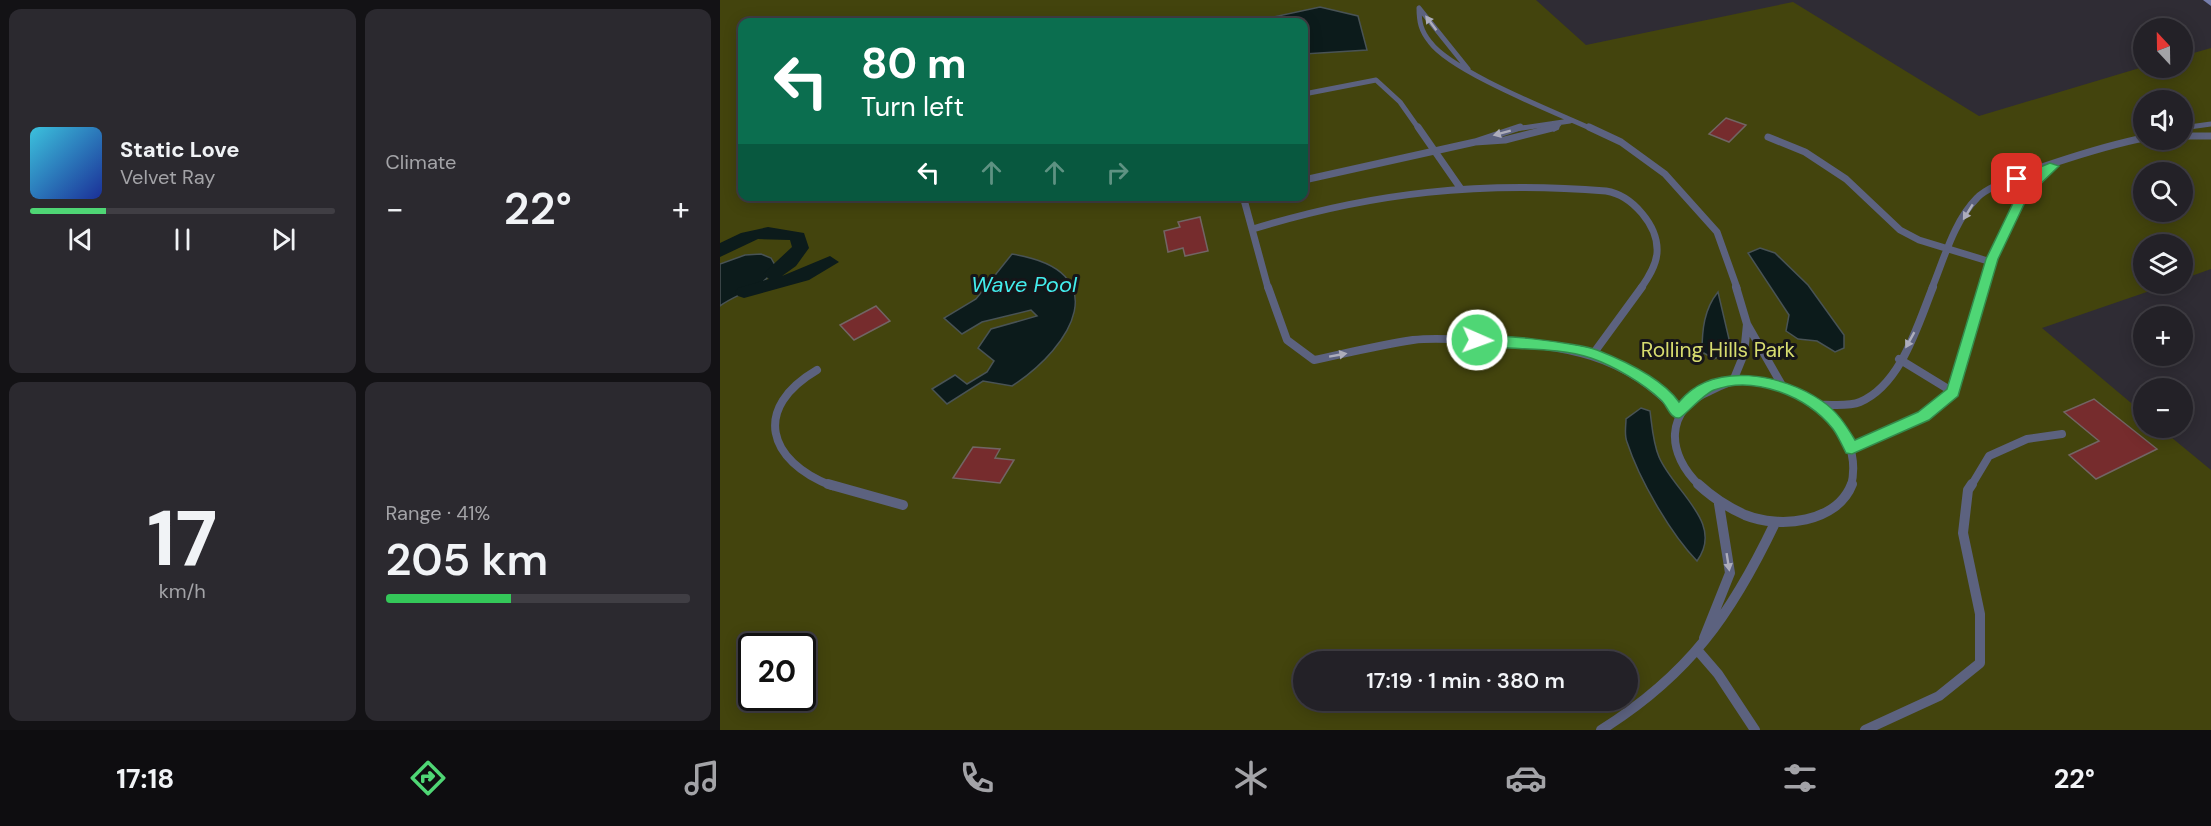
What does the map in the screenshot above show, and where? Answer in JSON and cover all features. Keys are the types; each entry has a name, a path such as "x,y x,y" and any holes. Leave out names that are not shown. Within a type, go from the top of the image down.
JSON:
{"main road":[{"path":"2207,0 2211,3"}],"lane":[{"path":"1417,0 1419,24 1427,38 1448,57 1487,81 1621,142 1665,174 1717,232 1726,252 1747,324 1783,387"},
{"path":"1419,8 1468,69"},
{"path":"1308,93 1376,80 1400,102 1461,189"},
{"path":"1308,179 1475,142 1508,131 1548,122 1559,124 1571,121"},
{"path":"2193,126 2211,124"},
{"path":"2193,136 2211,136"},
{"path":"1768,137 1805,152 1846,179 1900,230 1949,250 1991,262"},
{"path":"1818,405 1860,402 1885,384 1924,314 1952,237 1978,196 1998,185 2054,166 2083,153 2133,141"},
{"path":"1852,448 1881,433 1924,416 1953,392 1991,262 2023,195 2054,166"},
{"path":"1253,229 1323,208 1395,195 1461,189 1530,187 1616,193 1639,212 1651,227 1657,256 1651,272 1593,354"},
{"path":"1245,201 1272,303 1287,340 1314,360 1431,339 1524,342 1593,354 1642,378 1667,397 1678,413"},
{"path":"1733,381 1744,354 1747,324"},
{"path":"1899,359 1953,392"},
{"path":"817,370 792,384 779,405 774,433 781,455 799,472 842,489 903,505"},
{"path":"1733,381 1757,381 1783,387 1818,405 1838,425 1852,448 1856,472 1848,494 1831,512 1806,522 1775,523 1746,516 1719,504 1695,483 1679,459 1673,435 1678,413 1691,397 1710,386 1733,381"},
{"path":"1865,730 1939,696 1980,663 1980,614 1963,533 1968,490 1989,456 2027,439 2062,434"},
{"path":"1699,652 1730,573 1719,504"},
{"path":"1601,730 1621,719 1699,652 1752,574 1775,523"},
{"path":"1699,652 1718,674 1755,730"}],"green space":[{"name":"Rolling Hills Park","path":"720,0 1536,0 1586,45 1793,2 1979,116 2133,70 2133,78 2193,78 2193,53 2211,48 2211,269 2193,275 2193,234 2133,234 2133,294 2141,294 2042,328 2133,405 2133,438 2172,438 2211,470 2211,730 720,730"}],"water":[{"path":"1320,7 1358,16 1367,50 1308,54 1308,18 1269,18"},
{"path":"1760,248 1775,253 1808,285 1844,335 1844,348 1835,352 1817,341 1798,339 1786,331 1789,315 1748,253"},
{"path":"761,254 771,258 775,265 766,280 720,306 720,264 745,255"},
{"name":"Wave Pool","path":"1012,254 1045,263 1065,276 1074,293 1074,311 1066,331 1052,351 1034,370 1012,386 983,381 947,404 932,389 955,375 967,384 987,372 994,361 978,348 991,329 1037,316 1031,310 982,322 962,334 944,318 976,299"},
{"path":"1718,292 1729,339 1725,354 1714,359 1702,352 1705,320"},
{"path":"1641,408 1650,411 1659,457 1701,521 1705,534 1704,547 1697,561 1676,536 1656,505 1632,457 1625,433 1626,419"}],"building":[{"path":"1726,118 1746,125 1729,142 1709,134"},
{"path":"1200,217 1208,251 1185,256 1183,248 1168,252 1164,231 1180,227 1178,222"},
{"path":"876,306 890,321 854,340 840,325"},
{"path":"2094,399 2133,430 2133,438 2143,438 2157,449 2096,479 2069,455 2099,441 2064,412"},
{"path":"973,447 1000,449 995,458 1014,460 1000,483 953,478"}],"waterway":[{"path":"720,251 737,240 758,234 779,233 798,237 801,248 790,262 772,274"},
{"path":"744,292 803,276 830,262"}],"route":[{"path":"1477,340 1524,342 1593,354 1642,378 1667,397 1678,413 1691,397 1710,386 1733,381 1757,381 1783,387 1818,405 1838,425 1852,448 1881,433 1924,416 1953,392 1992,259 2023,195 2054,166 2017,179"}]}
